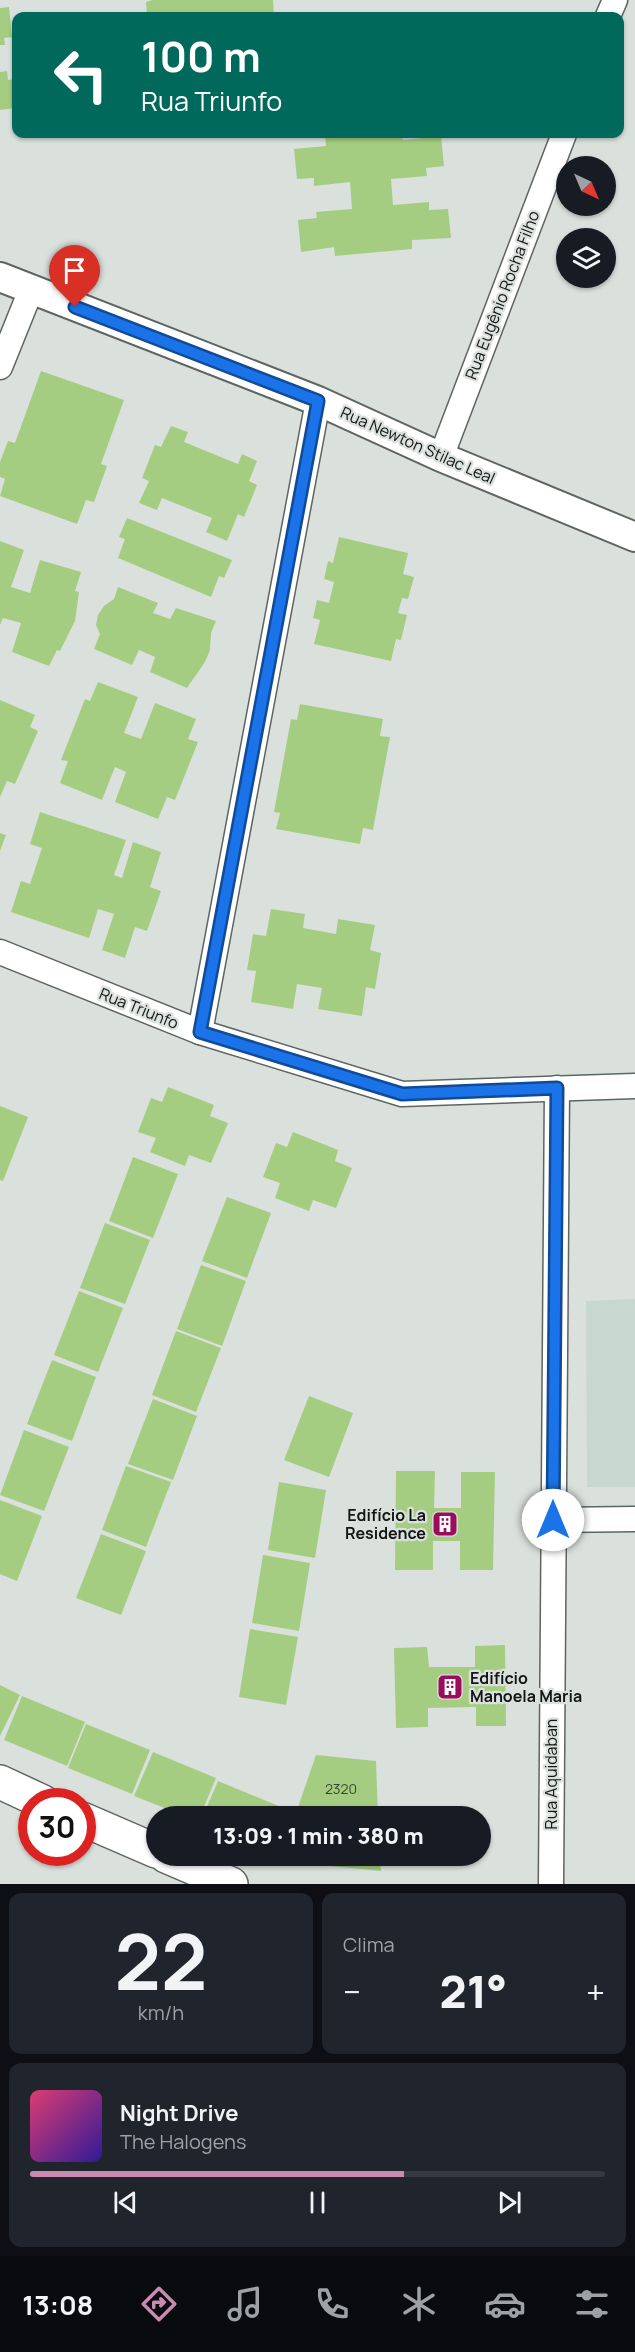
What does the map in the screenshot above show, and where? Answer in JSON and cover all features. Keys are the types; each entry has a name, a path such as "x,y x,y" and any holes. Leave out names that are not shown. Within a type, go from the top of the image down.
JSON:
{"main road":[{"path":"0,1782 18,1790"},
{"path":"96,1825 146,1847"},
{"path":"189,1866 231,1884"}],"street":[{"name":"Rua Eugênio Rocha Filho","path":"441,457 562,138"},
{"name":"Rua Newton Stilac Leal","path":"0,277 318,401 441,457 635,537"},
{"path":"0,367 31,290"},
{"path":"200,1032 318,401"},
{"name":"Rua Triunfo","path":"0,952 200,1032 402,1094 635,1086"},
{"name":"Rua Aquidaban","path":"551,1884 557,1088"},
{"path":"553,1520 635,1519"}],"shaded area":[{"path":"635,1299 635,1487 587,1487 586,1301"}],"building":[{"path":"152,0 273,0 274,12 147,12 146,2"},
{"path":"9,7 12,37 4,38 5,45 0,45 0,8"},
{"path":"7,71 8,80 12,79 12,108 0,110 0,72"},
{"path":"325,138 403,138 403,140 441,138 444,166 426,168 427,176 391,179 393,205 429,202 429,210 448,209 451,238 412,240 412,249 335,256 334,247 301,252 298,220 317,218 316,212 352,209 350,182 314,186 314,178 297,179 294,149 326,146"},
{"path":"41,371 124,400 101,464 107,466 94,502 86,500 77,524 0,496 5,479 0,477 0,462 8,441 15,443"},
{"path":"171,426 188,432 184,442 238,464 242,454 257,461 249,481 257,485 244,517 238,514 227,541 206,532 212,518 162,498 157,510 139,503 149,481 142,478 155,445 161,447"},
{"path":"127,518 232,560 224,578 219,576 211,597 118,558 125,539 119,537"},
{"path":"339,537 408,553 403,574 414,577 408,599 402,598 398,613 407,615 401,640 396,639 391,661 314,644 320,620 313,618 317,600 329,603 334,582 324,579 328,561 333,563"},
{"path":"0,541 24,550 11,587 30,593 40,560 81,572 75,591 79,592 75,621 60,651 57,650 49,666 12,652 21,623 3,618 0,625"},
{"path":"118,587 158,603 153,613 170,619 176,608 216,621 205,662 187,688 150,672 155,657 139,650 132,665 94,649 100,634 96,625 98,615 104,606 114,599"},
{"path":"98,682 138,697 124,733 141,739 155,703 196,719 188,739 198,742 175,800 167,797 158,819 115,802 126,772 115,767 102,800 60,783 68,761 61,760 85,699 90,701"},
{"path":"0,700 35,715 30,727 38,731 15,784 7,781 0,797"},
{"path":"300,704 383,719 380,736 390,737 373,830 363,828 360,844 276,829 280,813 274,812 291,719 297,720"},
{"path":"40,812 126,840 114,875 122,878 133,842 161,852 150,887 161,891 147,931 135,927 125,958 102,950 114,914 98,909 89,938 11,912 21,881 30,884 42,848 30,844"},
{"path":"0,833 6,835 0,851"},
{"path":"271,909 305,914 303,928 336,934 338,919 375,925 370,950 381,953 375,989 366,987 362,1016 318,1009 322,988 297,984 293,1009 251,1002 256,971 247,970 253,934 266,936"},
{"path":"168,1087 214,1105 210,1116 228,1123 211,1163 189,1155 185,1166 150,1152 156,1138 138,1132 151,1098 162,1102"},
{"path":"0,1106 28,1117 3,1181 0,1180"},
{"path":"293,1132 338,1150 335,1161 352,1168 336,1208 313,1200 309,1211 275,1198 280,1183 263,1177 276,1143 287,1147"},
{"path":"133,1157 178,1174 153,1238 109,1221"},
{"path":"227,1197 271,1213 247,1278 202,1261"},
{"path":"105,1223 150,1240 125,1304 80,1288"},
{"path":"201,1265 246,1281 222,1346 177,1329"},
{"path":"79,1291 123,1308 98,1372 54,1355"},
{"path":"176,1331 221,1348 196,1412 152,1395"},
{"path":"52,1360 96,1377 72,1441 27,1424"},
{"path":"309,1396 353,1413 329,1477 284,1460"},
{"path":"153,1399 197,1416 173,1480 128,1464"},
{"path":"24,1430 69,1447 44,1511 0,1495"},
{"path":"126,1466 171,1482 146,1547 102,1530"},
{"name":"Edifício La Residence","path":"396,1471 435,1471 434,1508 461,1508 461,1472 495,1472 493,1570 460,1570 460,1541 433,1541 433,1570 395,1570"},
{"path":"279,1482 326,1490 315,1558 268,1550"},
{"path":"0,1500 42,1516 17,1581 0,1574"},
{"path":"101,1534 146,1551 121,1615 76,1598"},
{"path":"263,1555 310,1563 299,1631 252,1623"},
{"path":"250,1629 298,1637 286,1705 239,1697"},
{"name":"Edifício Manoela Maria","path":"505,1645 506,1726 476,1726 476,1707 428,1708 428,1727 396,1728 394,1648 427,1647 429,1667 475,1667 475,1646"},
{"path":"0,1685 20,1695 0,1736"},
{"path":"22,1696 85,1722 67,1766 4,1740"},
{"path":"86,1724 150,1750 132,1794 68,1768"},
{"path":"153,1752 216,1778 204,1806 160,1806 134,1796"},
{"path":"316,1755 376,1761 378,1806 298,1806"},
{"path":"218,1781 279,1806 207,1806"},
{"path":"330,1866 381,1866 381,1871"}],"place":[{"name":"Edifício La Residence","path":"445,1524"},
{"name":"Edifício Manoela Maria","path":"450,1687"}],"route":[{"path":"75,307 318,401 200,1032 402,1094 557,1088 553,1520"}]}
